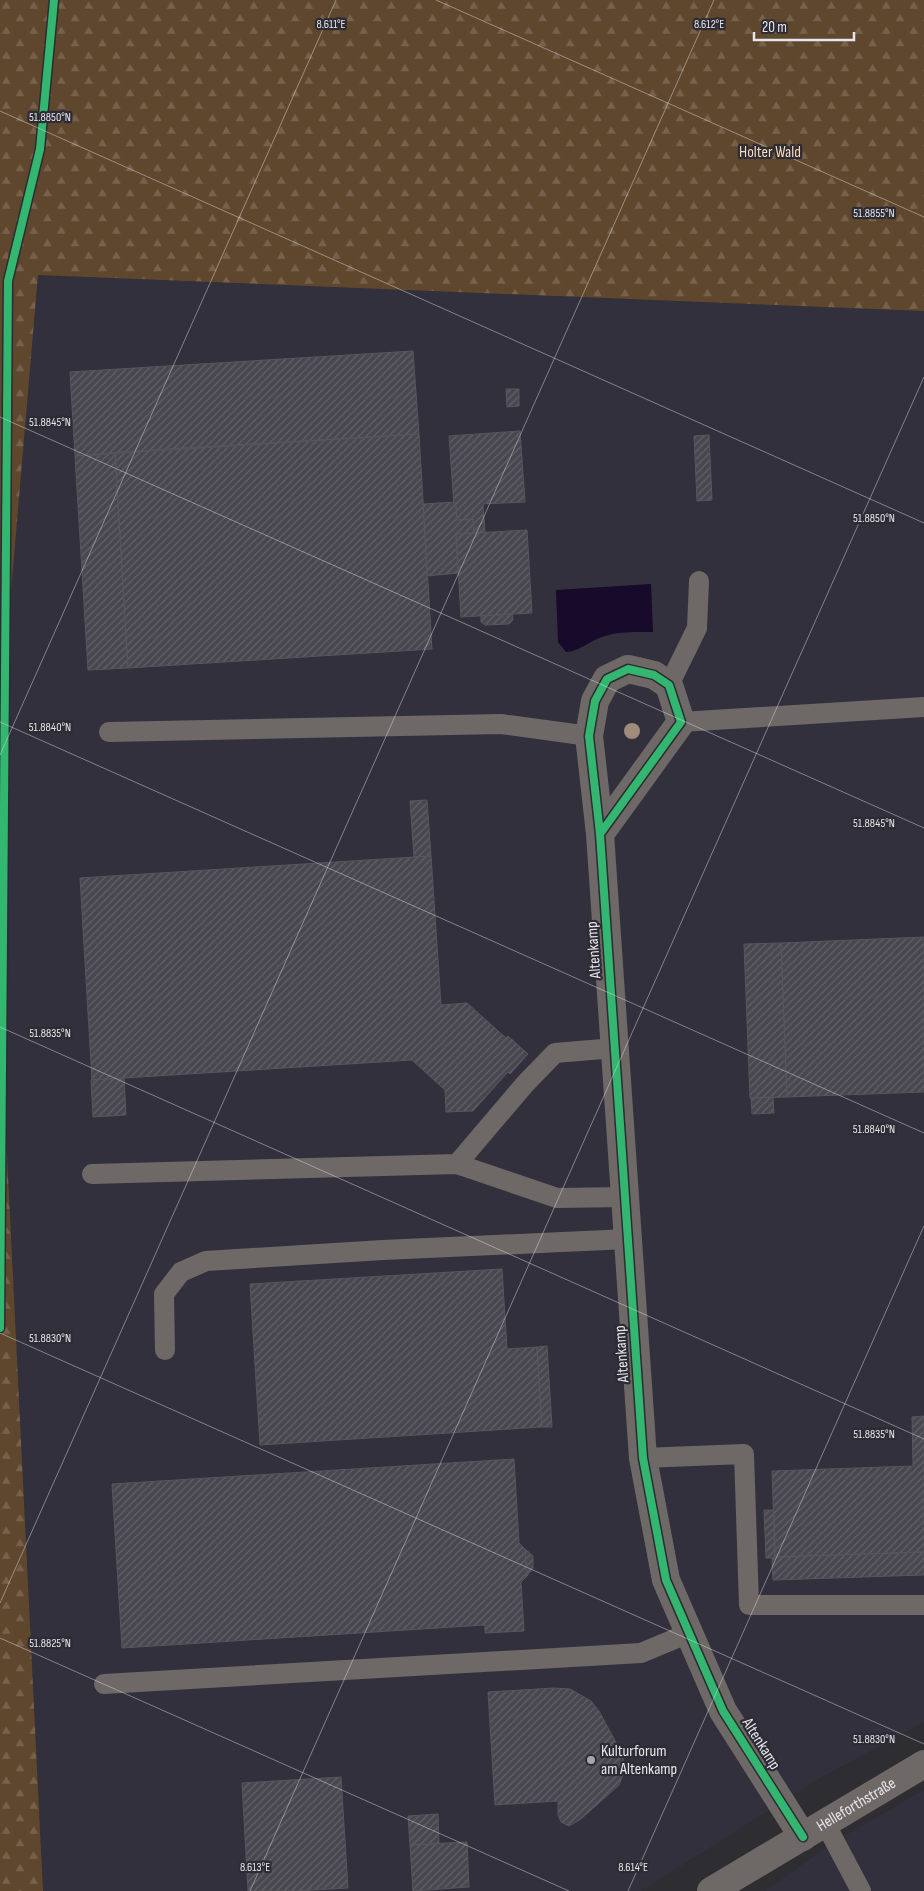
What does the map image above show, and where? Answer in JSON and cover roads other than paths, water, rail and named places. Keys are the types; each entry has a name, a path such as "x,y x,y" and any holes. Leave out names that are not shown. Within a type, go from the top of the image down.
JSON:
{"street":[{"name":"Altenkamp","path":"669,685 654,675 628,669 607,679 596,701 589,736 600,834 643,1458 666,1580 723,1710 814,1830"},
{"path":"600,834 681,722 669,685"},
{"name":"Helleforthstraße","path":"711,1891 924,1764"}],"lane":[{"path":"669,685 697,628 698,581"},
{"path":"681,722 924,707"},
{"path":"109,732 502,724 589,736"},
{"path":"457,1164 525,1084 555,1052 615,1048"},
{"path":"92,1174 457,1164 557,1198 625,1197"},
{"path":"165,1350 164,1294 181,1272 206,1261 383,1250 628,1239"},
{"path":"643,1458 744,1454 749,1606 924,1605"},
{"path":"104,1684 641,1653 689,1633"},
{"path":"814,1830 861,1891"}],"place":[{"name":"Kulturforum am Altenkamp","path":"591,1760"}],"park label":[{"name":"Holter Wald","path":"770,152"}]}
